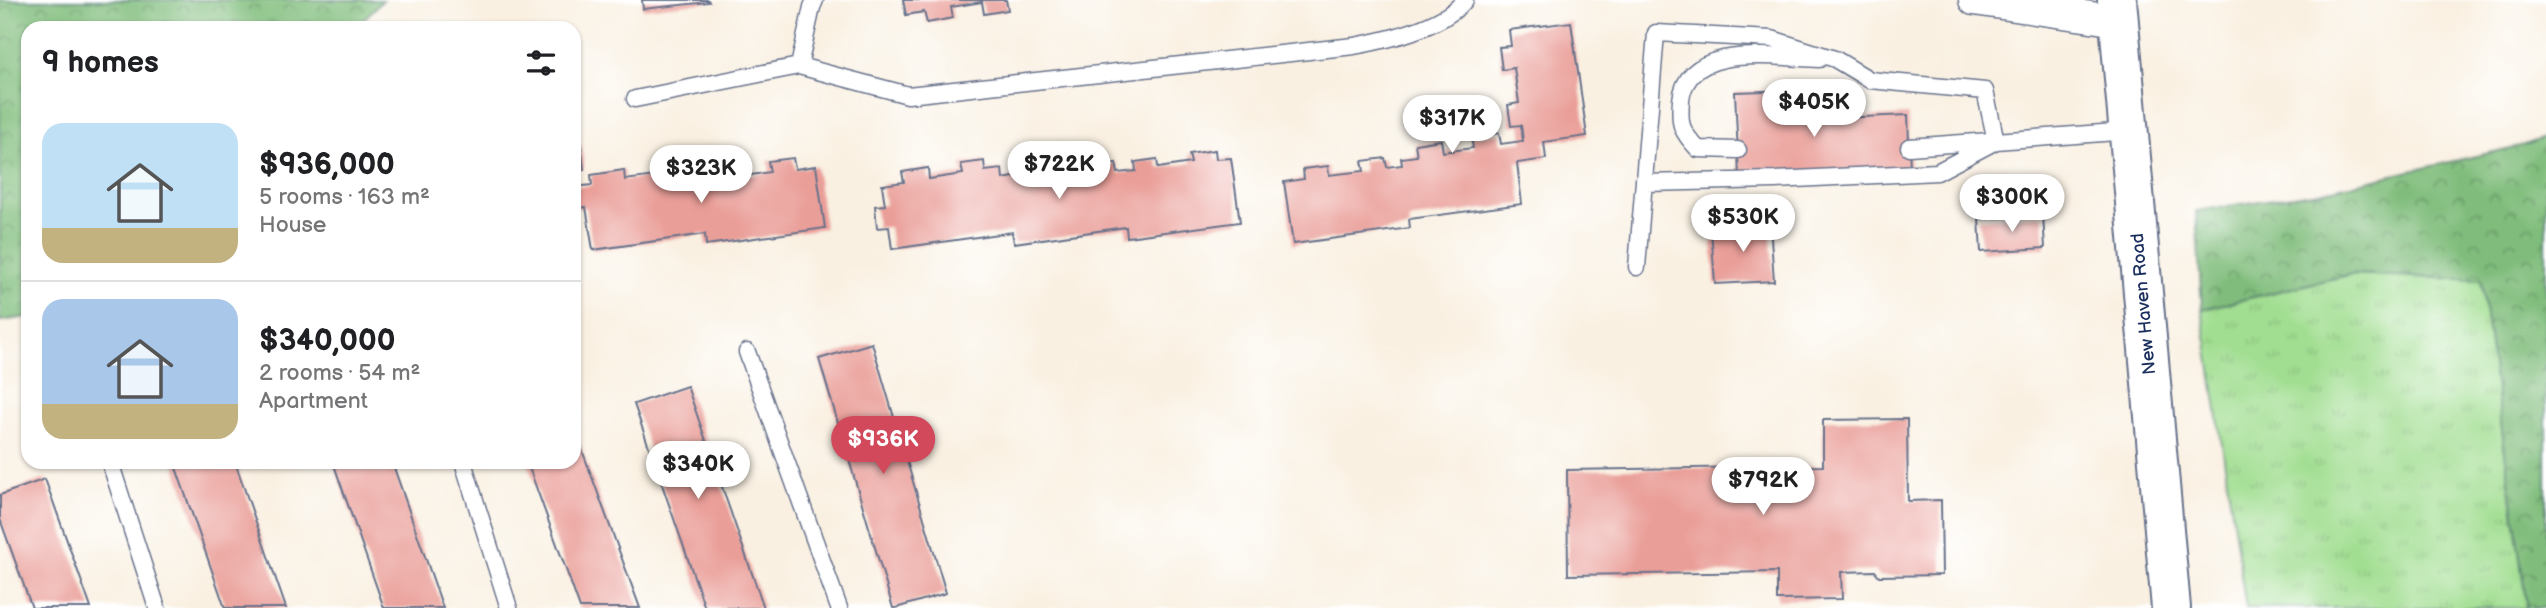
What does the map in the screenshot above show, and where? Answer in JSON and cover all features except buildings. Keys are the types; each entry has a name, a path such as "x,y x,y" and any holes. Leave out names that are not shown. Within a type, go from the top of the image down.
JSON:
{"main road":[{"name":"New Haven Road","path":"2118,10 2171,608"}],"street":[{"path":"1974,0 2118,10"}],"lane":[{"path":"799,66 815,0"},
{"path":"635,99 799,66 908,94 1354,46 1393,38 1440,18 1465,0"},
{"path":"1637,267 1656,33 1772,40 1835,59 1870,80 1985,91 1996,141"},
{"path":"1738,150 1698,149 1683,134 1680,111 1682,91 1695,71 1713,60 1731,57 1835,59"},
{"path":"1909,147 2129,131"},
{"path":"1644,183 1937,172 1996,141"},
{"path":"747,352 839,608"},
{"path":"112,469 157,608"},
{"path":"465,469 509,608"}],"green space":[{"path":"0,0 383,0 362,21 21,21 21,318 0,321"},
{"path":"2546,137 2546,608 2527,608 2481,280 2352,274 2202,309 2196,211 2319,192 2524,145"},
{"path":"2352,274 2481,280 2527,608 2246,608 2202,309"}]}
